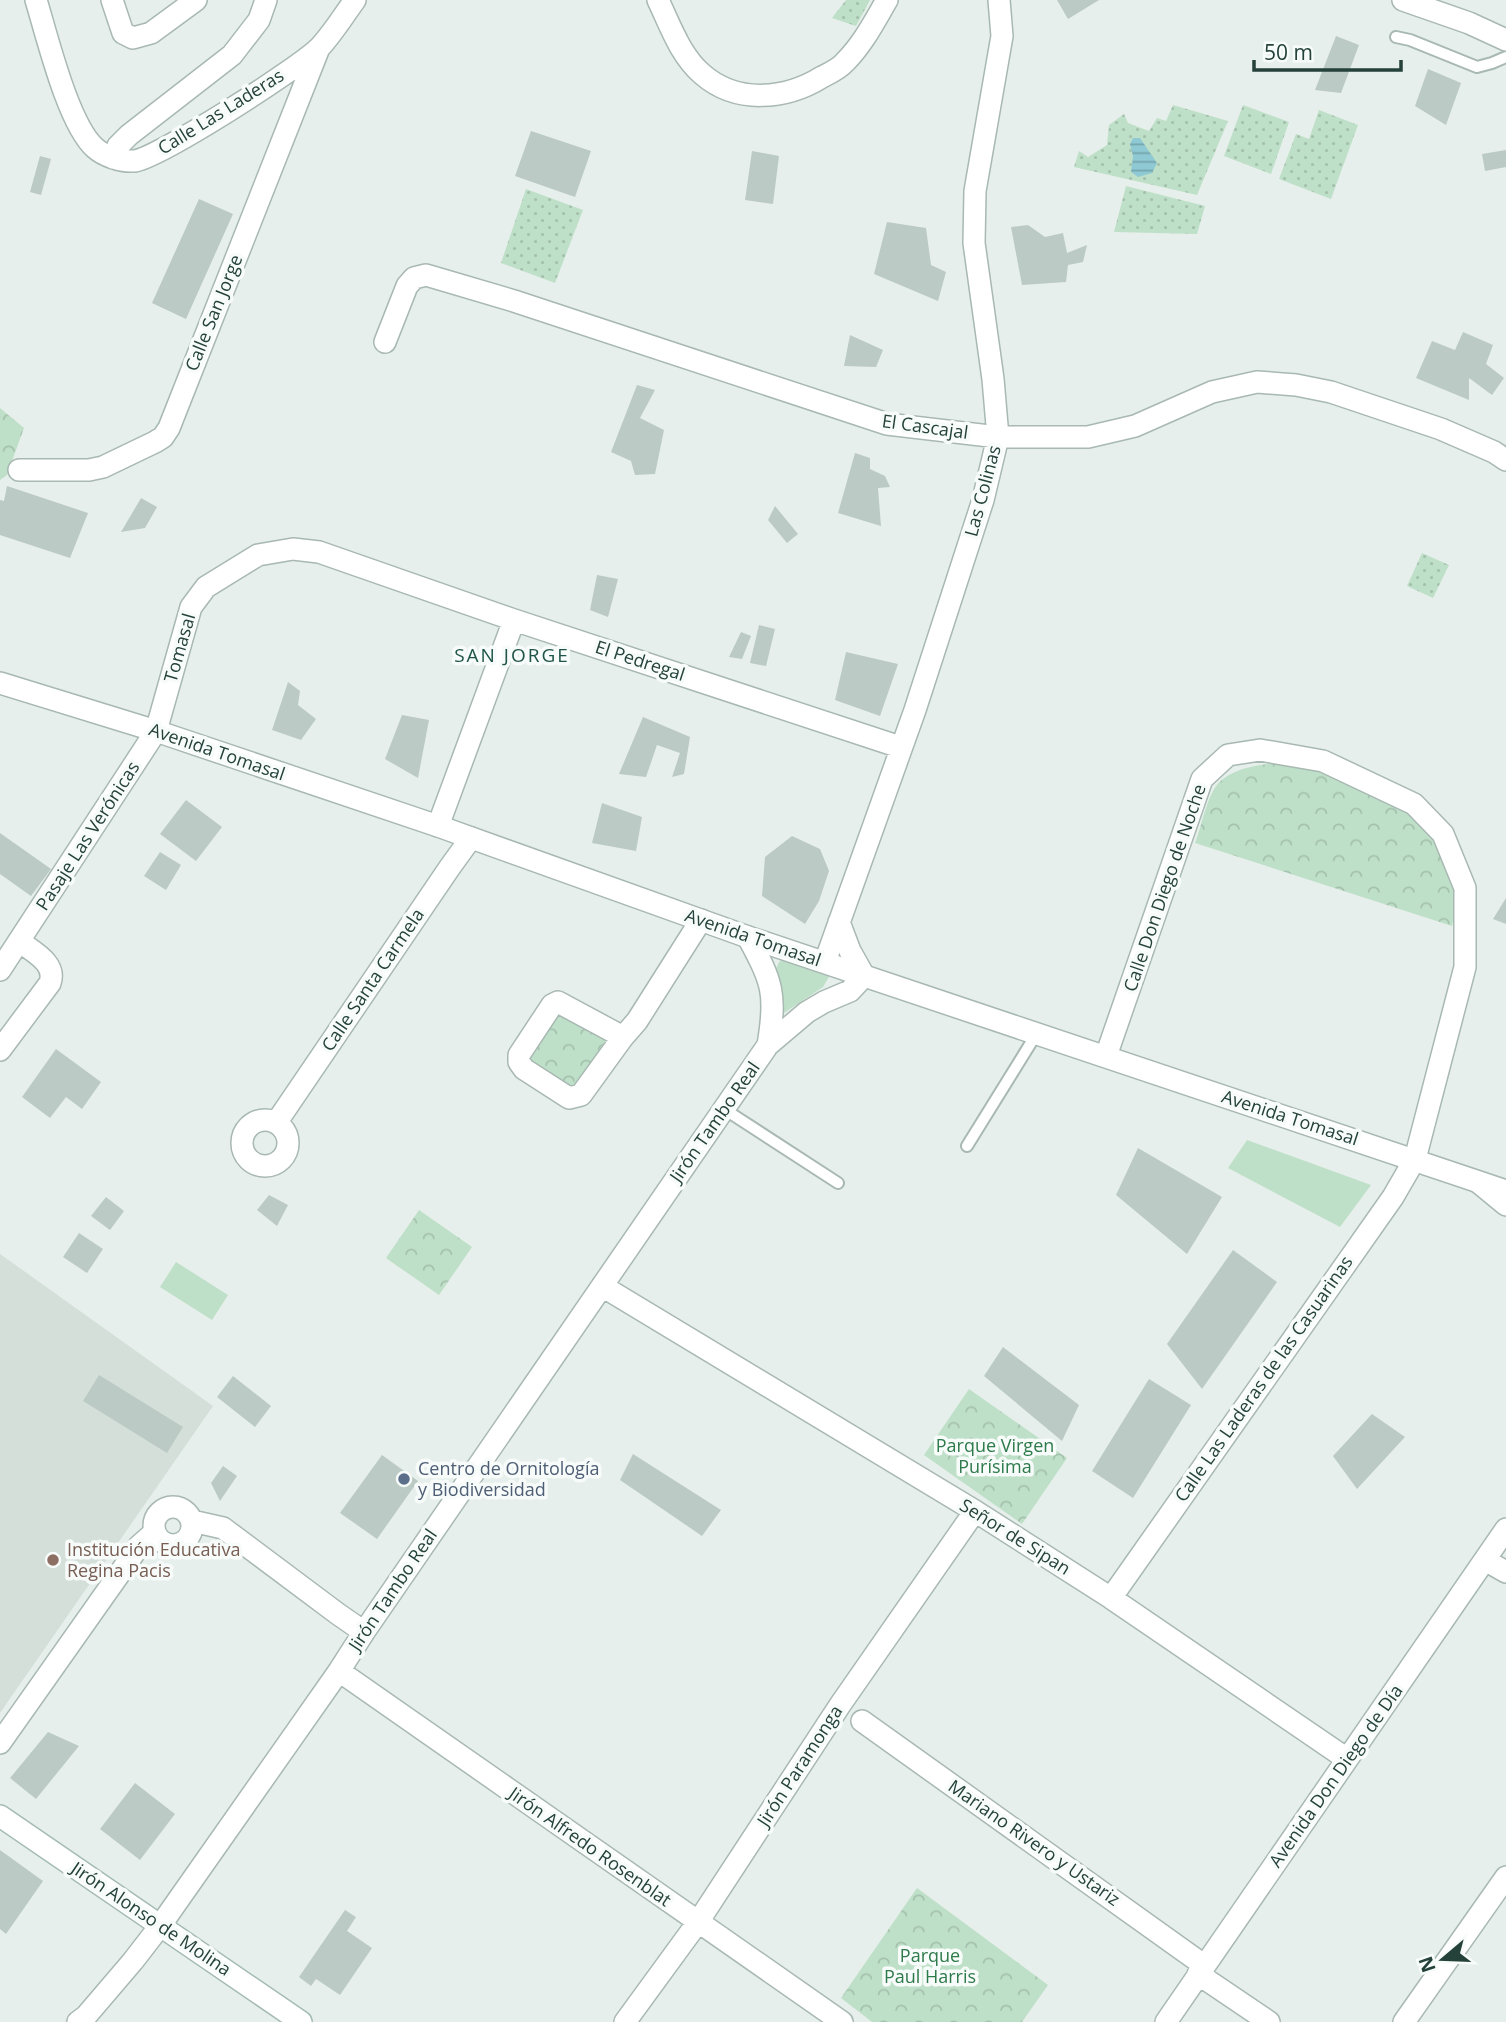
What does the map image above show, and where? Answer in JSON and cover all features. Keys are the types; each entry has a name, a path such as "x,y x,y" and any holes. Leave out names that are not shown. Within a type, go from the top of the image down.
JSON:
{"street":[{"path":"36,0 78,125 94,148 113,158 118,146 129,135 232,55 259,20 266,0"},
{"path":"112,0 123,33 133,38 151,33 196,0"},
{"name":"Calle Las Laderas","path":"113,158 135,161 154,155 253,95 319,48 355,0"},
{"path":"658,0 680,46 701,73 726,90 754,96 781,94 812,83 843,65 862,43 887,0"},
{"name":"Las Colinas","path":"825,962 915,710 983,500 998,437 993,379 974,243 975,191 1002,36 999,0"},
{"path":"1403,0 1469,23 1506,40"},
{"name":"Calle San Jorge","path":"19,470 96,468 163,437 319,48"},
{"name":"El Cascajal","path":"385,342 407,286 414,278 426,275 514,301 887,424 998,437 1088,437 1135,426 1212,392 1257,382 1296,385 1331,392 1441,429 1506,460"},
{"name":"El Pedregal","path":"258,555 293,549 319,552 514,620 900,747"},
{"name":"Tomasal","path":"156,731 191,607 206,587 258,555"},
{"path":"438,826 514,620"},
{"name":"Avenida Tomasal","path":"0,683 156,731 438,826 748,937 1506,1191"},
{"name":"Pasaje Las Verónicas","path":"0,970 156,731"},
{"name":"Calle Don Diego de Noche","path":"1106,1056 1202,779 1228,755 1260,750 1323,761 1415,804 1443,834 1465,888 1465,967 1415,1159"},
{"name":"Calle Santa Carmela","path":"276,1123 471,838"},
{"path":"623,1037 558,1002 551,1005 519,1055 519,1062 524,1069 569,1098 581,1095 637,1021 701,920"},
{"path":"839,922 850,951 864,976"},
{"name":"Jirón Tambo Real","path":"748,937 766,971 772,992 774,1013 768,1045"},
{"path":"0,1049 50,983 52,975 51,966 19,941"},
{"name":"Jirón Tambo Real","path":"78,2022 133,1961 160,1926 339,1671 768,1045 807,1013 850,991 864,976"},
{"name":"Calle Las Laderas de las Casuarinas","path":"1111,1598 1392,1197 1415,1159"},
{"path":"1476,1180 1506,1205"},
{"name":"Señor de Sipan","path":"602,1286 975,1511 1111,1598 1347,1759"},
{"name":"Jirón Paramonga","path":"625,2022 698,1922 840,1705 975,1511"},
{"path":"0,1743 139,1546 155,1532 158,1538 168,1545 182,1544 191,1534 192,1521 223,1528 364,1632"},
{"name":"Avenida Don Diego de Día","path":"1166,2022 1506,1529"},
{"path":"1485,1560 1506,1572"},
{"name":"Jirón Alfredo Rosenblat","path":"339,1671 842,2022"},
{"name":"Mariano Rivero y Ustariz","path":"862,1721 1269,2022"},
{"name":"Jirón Alonso de Molina","path":"0,1816 301,2022"},
{"path":"1404,2022 1506,1877"}],"lane":[{"path":"1396,37 1477,67 1506,57"},
{"path":"967,1146 1037,1033"},
{"path":"724,1109 838,1183"}],"shaded area":[{"name":"Institución Educativa Regina Pacis","path":"0,1254 213,1406 0,1713"}],"green space":[{"path":"846,0 870,0 856,26 832,18"},
{"path":"1173,105 1228,121 1197,195 1074,167 1079,151 1088,157 1107,145 1109,125 1124,114 1128,123 1149,131 1157,118 1166,121"},
{"path":"1243,105 1289,122 1271,174 1224,156"},
{"path":"1319,110 1358,125 1331,199 1279,179 1296,134 1309,139"},
{"path":"1126,186 1205,206 1197,234 1114,232"},
{"path":"526,189 583,210 555,283 501,263"},
{"path":"0,408 24,428 7,475 0,480"},
{"path":"1422,553 1449,565 1433,598 1407,586"},
{"path":"1287,761 1330,771 1419,818 1437,839 1449,870 1457,903 1452,926 1195,843 1208,803 1219,783 1227,776 1246,768"},
{"path":"785,957 830,975 823,987 778,1017 776,969"},
{"path":"559,1009 606,1040 572,1092 525,1061"},
{"path":"1247,1140 1371,1185 1340,1227 1228,1168"},
{"path":"419,1210 472,1247 439,1295 386,1258"},
{"path":"176,1262 228,1295 212,1320 160,1287"},
{"name":"Parque Virgen Purísima","path":"969,1389 1067,1458 1022,1524 924,1455"},
{"name":"Parque Paul Harris","path":"917,1888 1048,1985 1022,2022 872,2022 841,1998"}],"water":[{"path":"1133,138 1140,138 1157,163 1152,173 1138,177 1131,172 1133,156 1130,144"}],"building":[{"path":"1057,0 1099,0 1068,19"},
{"path":"1336,36 1359,45 1341,93 1315,90"},
{"path":"1428,69 1461,83 1446,125 1415,106"},
{"path":"531,131 591,151 575,197 515,176"},
{"path":"1506,150 1506,167 1485,171 1482,154"},
{"path":"752,151 779,156 773,204 745,200"},
{"path":"40,156 51,159 41,195 30,192"},
{"path":"199,199 233,214 186,319 152,303"},
{"path":"887,222 926,228 931,265 946,272 938,301 874,274"},
{"path":"1028,225 1045,237 1063,233 1067,253 1087,245 1083,262 1068,265 1066,282 1022,285 1011,227"},
{"path":"1463,332 1493,345 1486,364 1504,378 1492,395 1469,378 1469,400 1416,378 1432,341 1455,350"},
{"path":"850,335 883,350 876,367 844,366"},
{"path":"637,385 655,390 640,418 664,430 655,474 635,475 631,461 611,452"},
{"path":"855,453 870,458 870,469 885,476 890,487 878,488 881,526 838,513"},
{"path":"7,486 88,513 70,558 0,535 0,500 4,501"},
{"path":"141,498 157,507 145,528 121,532"},
{"path":"775,506 798,534 787,543 768,520"},
{"path":"597,575 618,579 608,617 590,610"},
{"path":"759,625 775,629 766,666 750,663"},
{"path":"741,632 751,636 742,659 729,657"},
{"path":"846,652 898,664 880,716 835,700"},
{"path":"288,682 300,691 298,705 316,719 301,740 272,730"},
{"path":"402,715 429,720 418,778 385,759"},
{"path":"643,717 690,737 684,774 672,777 680,753 657,745 646,777 619,774"},
{"path":"186,800 222,827 196,861 160,834"},
{"path":"602,803 642,817 636,851 592,843"},
{"path":"0,833 51,869 31,896 0,874"},
{"path":"792,836 820,849 829,871 819,901 805,924 762,896 765,857"},
{"path":"160,852 181,865 166,890 144,876"},
{"path":"1506,898 1506,924 1493,919"},
{"path":"56,1049 101,1082 82,1109 66,1097 50,1118 22,1097"},
{"path":"1138,1148 1222,1197 1187,1254 1116,1195"},
{"path":"269,1195 288,1205 277,1226 257,1210"},
{"path":"106,1197 124,1211 110,1230 91,1216"},
{"path":"79,1233 103,1249 87,1273 63,1257"},
{"path":"1233,1250 1277,1282 1202,1389 1167,1344"},
{"path":"1003,1347 1079,1405 1062,1441 984,1376"},
{"path":"99,1375 183,1427 167,1453 83,1401"},
{"path":"233,1376 271,1406 255,1427 217,1397"},
{"path":"1149,1379 1191,1405 1133,1498 1092,1471"},
{"path":"1372,1414 1405,1437 1357,1489 1333,1456"},
{"path":"633,1454 721,1510 702,1536 620,1480"},
{"path":"382,1455 418,1481 377,1539 340,1513"},
{"path":"223,1466 237,1476 220,1501 211,1483"},
{"path":"48,1732 79,1746 36,1799 10,1778"},
{"path":"135,1783 175,1814 140,1860 100,1829"},
{"path":"0,1850 43,1881 6,1934 0,1929"},
{"path":"345,1910 356,1917 347,1931 372,1948 340,1995 316,1979 311,1986 299,1977"}],"place":[{"name":"Centro de Ornitología y Biodiversidad","path":"404,1479"},
{"name":"Institución Educativa Regina Pacis","path":"53,1560"}],"district":[{"name":"SAN JORGE","path":"512,655"}]}
